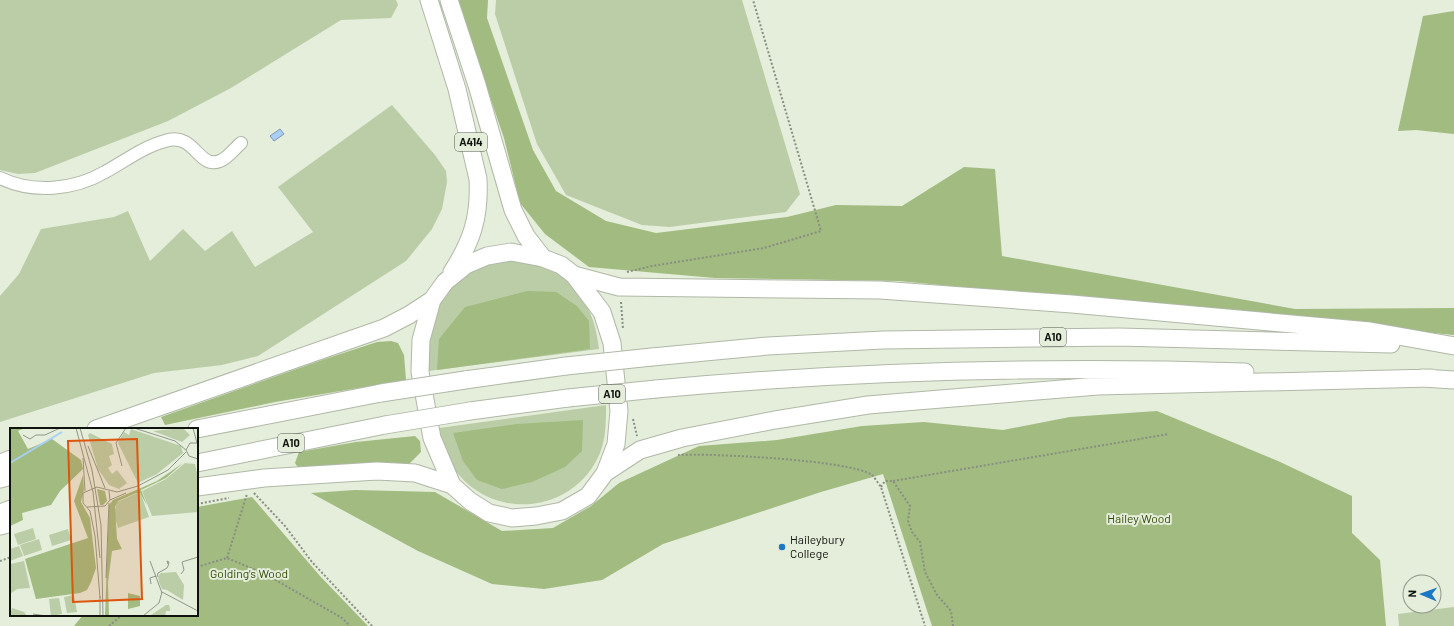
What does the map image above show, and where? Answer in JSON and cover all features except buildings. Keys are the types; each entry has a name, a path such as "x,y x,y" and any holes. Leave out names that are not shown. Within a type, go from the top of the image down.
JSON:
{"highway":[{"name":"A414","path":"429,0 459,95 475,165 479,194 478,210 472,237 464,254 445,282"},
{"name":"A414","path":"449,0 477,86 513,210 526,236 543,258"},
{"path":"198,487 264,478 377,471 415,473 452,485 470,501 489,513 512,518 536,516 562,511 588,496 605,473 616,444 619,411 612,343 602,312 574,275 561,265 543,258 511,252 487,256 466,265 445,282 432,300 421,340 420,372 432,438 452,485"},
{"path":"574,275 619,286 903,292 1072,304 1370,331 1454,347"},
{"path":"99,428 384,328 409,315 432,300"},
{"name":"A10","path":"198,429 381,393 465,380 566,366 768,346 883,340 1119,336 1362,342 1454,347"},
{"name":"A10","path":"198,463 470,411 568,398 772,378 888,372 1153,369 1454,380"},
{"path":"605,473 640,450 682,438 775,420 868,405 1098,386 1432,378"},
{"path":"0,463 10,459"},
{"path":"0,479 10,476"},
{"path":"0,513 10,509"},
{"path":"0,526 10,523"}],"lane":[{"path":"0,178 22,187 51,188 86,180 104,173 132,156 165,140 179,138 189,143 203,159 215,162 225,158 241,143"}],"path":[{"path":"619,286 618,275 652,266 764,248 821,231 753,0"},
{"path":"881,487 885,481 893,481 1169,434"},
{"path":"673,456 720,456 810,461 852,469 871,475 881,487 925,626"},
{"path":"893,481 910,506 908,521 912,532 920,542 925,572 937,595 950,611 953,626"},
{"path":"227,558 246,494 254,492 285,526 312,562 372,626"},
{"path":"198,504 235,497"},
{"path":"0,561 10,557"},
{"path":"198,567 227,558 265,574 342,618 350,626"},
{"path":"109,626 121,616"}],"green space":[{"path":"0,0 396,0 398,5 391,18 341,20 231,88 168,121 35,173 18,174 0,170"},
{"path":"457,0 488,0 487,18 533,150 556,191 606,221 656,233 787,217 836,205 902,206 964,167 995,169 1002,256 1295,309 1454,308 1454,335 899,281 715,278 589,267 545,234 520,203 504,138"},
{"path":"496,0 742,0 800,194 786,212 670,227 642,225 566,195 537,144 495,14"},
{"path":"1454,11 1454,134 1416,130 1398,131 1423,16"},
{"path":"392,105 435,155 446,171 447,182 442,209 432,229 406,261 258,356 222,365 154,373 0,422 0,296 19,274 41,229 114,217 128,211 150,261 183,229 205,251 232,231 255,267 313,232 278,187"},
{"path":"512,261 528,262 551,269 573,286 582,296 588,308 597,335 599,349 429,371 431,330 436,312 445,296 456,282 471,272 490,265"},
{"path":"527,291 556,292 577,306 589,321 590,349 437,370 439,339 465,307"},
{"path":"391,341 398,343 404,355 406,380 275,402 165,425 161,417 322,360 377,342"},
{"path":"606,405 605,436 600,453 589,473 573,488 555,498 536,503 515,504 495,500 476,490 459,475 451,465 443,447 439,428"},
{"name":"Hailey Wood","path":"1157,411 1278,461 1352,496 1352,533 1380,560 1386,626 932,626 883,474 821,492 663,544 602,580 544,589 492,584 418,551 311,493 355,490 435,492 502,531 553,528 591,506 619,483 699,446 777,440 862,426 924,422 1003,430 1070,417"},
{"path":"583,420 582,451 565,467 532,482 502,489 477,480 463,461 453,433 517,424"},
{"path":"415,436 420,441 421,452 409,464 302,469 295,463 299,452 356,442"},
{"name":"Golding's Wood","path":"252,497 320,576 368,626 74,626 82,616 198,616 198,507"},
{"path":"1454,607 1454,626 1399,626 1398,614 1442,614 1442,608"}],"water":[{"path":"280,129 284,134 274,141 270,136"}],"place":[{"name":"Haileybury College","path":"782,547"}]}
